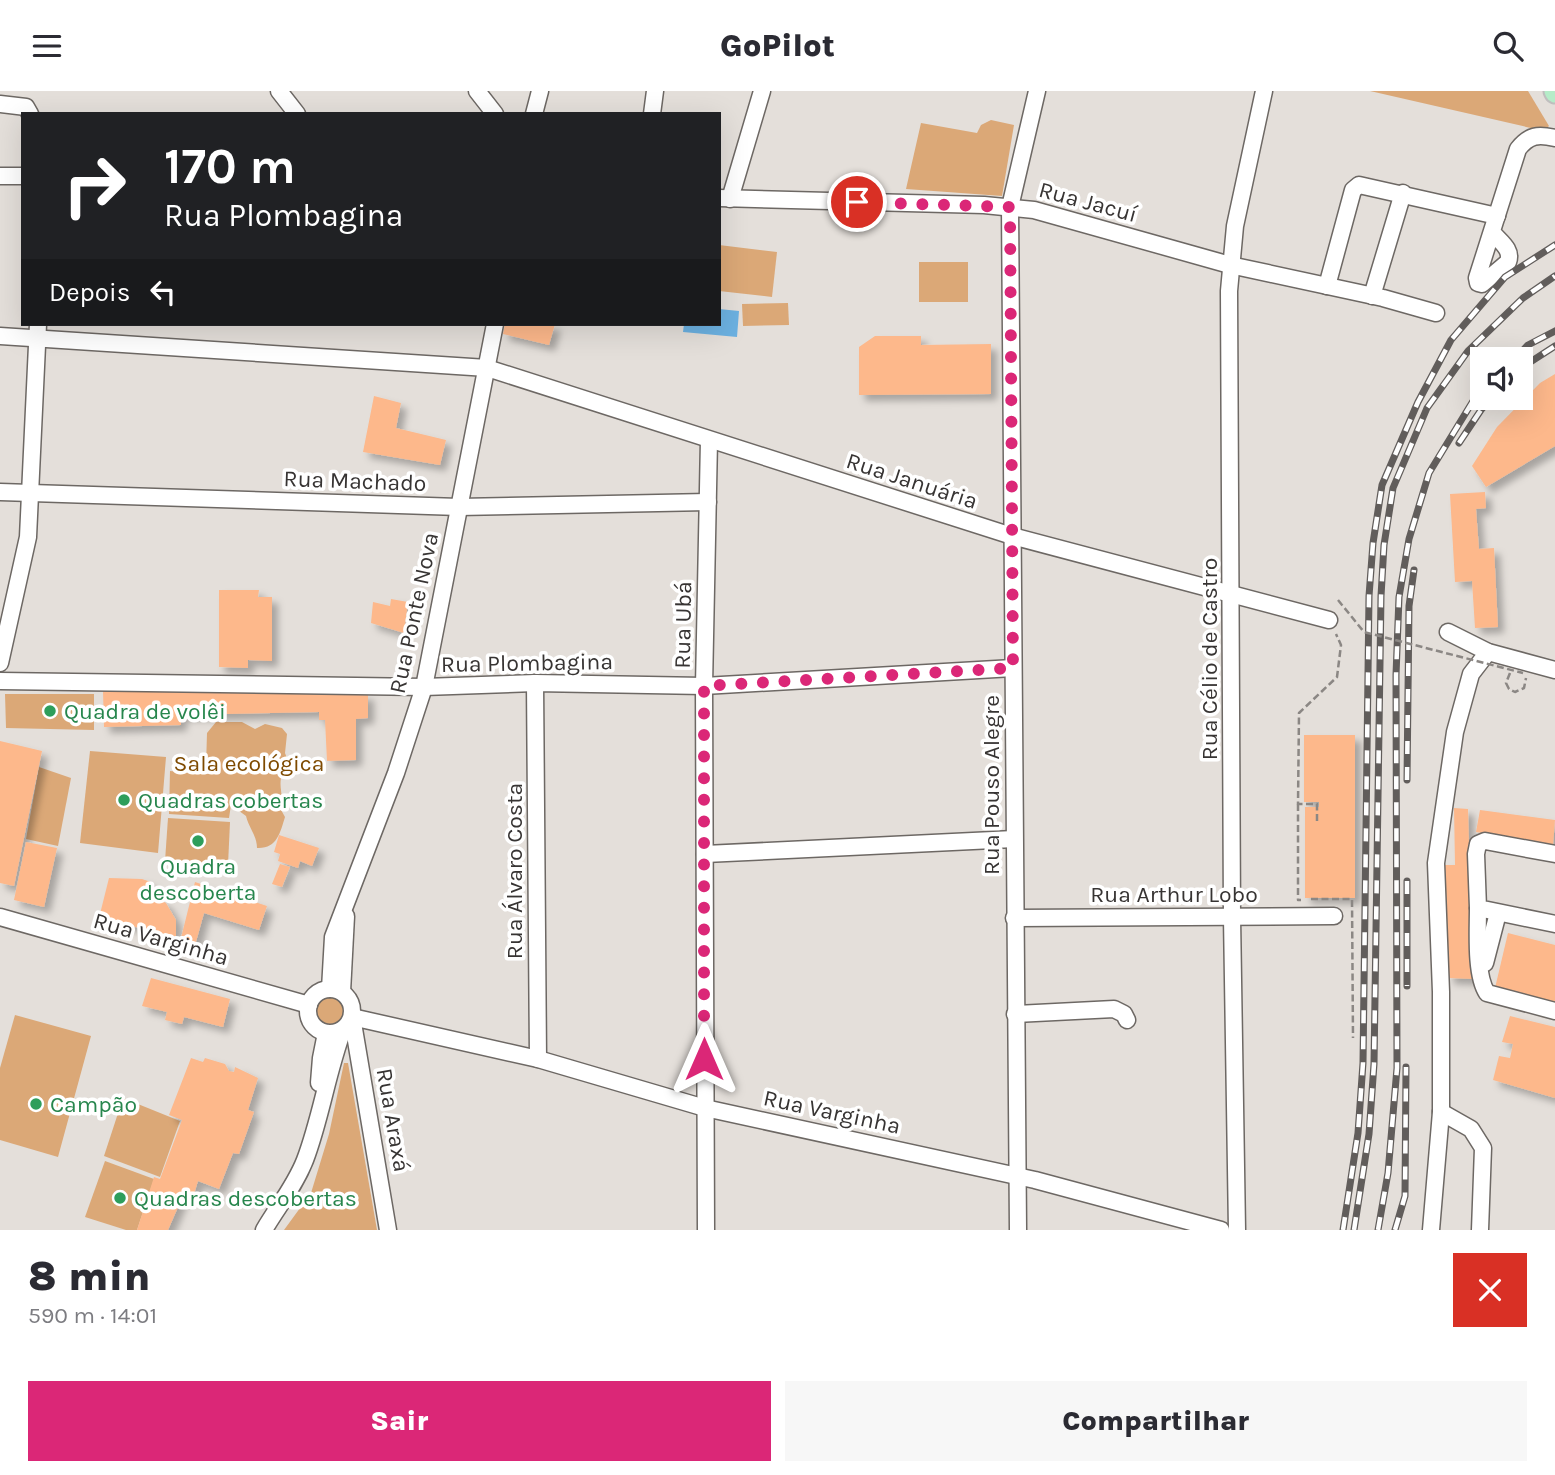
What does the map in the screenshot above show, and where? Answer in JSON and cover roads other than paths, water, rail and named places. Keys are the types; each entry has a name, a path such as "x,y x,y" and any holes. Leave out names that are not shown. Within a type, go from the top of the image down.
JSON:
{"street":[{"path":"279,91 295,112"},
{"path":"477,91 493,112"},
{"path":"535,112 540,91"},
{"path":"652,112 655,91"},
{"path":"725,198 762,91"},
{"name":"Rua Pouso Alegre","path":"1018,1230 1010,207 1037,91"},
{"name":"Rua Célio de Castro","path":"1237,1230 1228,297 1235,226 1264,91"},
{"path":"0,104 22,105 30,112"},
{"path":"1492,232 1518,149 1526,139 1532,137 1555,138"},
{"path":"0,176 21,176"},
{"path":"1327,286 1353,190 1364,184 1497,216"},
{"path":"1372,296 1403,193"},
{"name":"Rua Jacuí","path":"725,198 1034,210 1230,265 1436,313"},
{"name":"Rua Ponte Nova","path":"336,990 347,903 396,773 424,687 495,326"},
{"path":"0,663 28,537 38,331"},
{"name":"Rua Januária","path":"0,336 38,331 486,368 1012,537 1329,619"},
{"name":"Rua Ubá","path":"706,1230 704,686 709,440"},
{"name":"Rua Machado","path":"0,492 459,507 708,502"},
{"path":"1448,632 1527,669 1555,670"},
{"path":"1431,1230 1441,1112 1441,992 1436,863 1455,732 1471,674 1488,652"},
{"name":"Rua Plombagina","path":"0,681 424,687 535,684 704,686 1013,668"},
{"name":"Rua Álvaro Costa","path":"535,684 538,1059"},
{"path":"705,854 1014,839"},
{"path":"1555,854 1485,841 1478,844 1475,854 1482,986 1487,993 1555,1011"},
{"path":"1478,908 1555,924"},
{"path":"1482,976 1498,913"},
{"name":"Rua Arthur Lobo","path":"1014,918 1334,916"},
{"name":"Rua Varginha","path":"0,917 309,1005"},
{"path":"264,1230 296,1181 306,1160 351,1003 336,990 317,993 309,1005 311,1023 326,1033"},
{"path":"1015,1014 1114,1009 1124,1014 1127,1020"},
{"path":"326,1033 347,1023"},
{"name":"Rua Varginha","path":"347,1023 538,1059 705,1108 1017,1176 1221,1230"},
{"name":"Rua Araxá","path":"347,1023 388,1230"},
{"path":"322,1098 319,1091 321,1058 326,1033"},
{"path":"1441,1112 1471,1129 1483,1148 1480,1230"}],"water":[{"path":"721,309 739,311 737,337 683,332 684,326 721,326"}],"railway":[{"path":"1343,1230 1358,1133 1363,1063 1369,596 1373,543 1382,485 1418,402 1451,340 1505,277 1555,245"},
{"path":"1354,1230 1369,1134 1374,1064 1381,596 1384,545 1393,488 1427,408 1468,351 1523,298 1555,276"},
{"path":"1526,347 1555,331"},
{"path":"1533,360 1555,346"},
{"path":"1378,1230 1388,1173 1397,1068 1396,675 1399,597 1409,539 1429,473 1470,406"},
{"path":"1459,443 1481,410"},
{"path":"1407,780 1409,606 1414,570"},
{"path":"1407,881 1407,986"},
{"path":"1395,1230 1405,1196 1406,1067"}],"place":[{"name":"Quadra de volêi","path":"50,711"},
{"name":"Quadras cobertas","path":"124,800"},
{"name":"Quadra descoberta","path":"198,841"},
{"name":"Campão","path":"36,1104"},
{"name":"Quadras descobertas","path":"120,1198"}],"park label":[{"name":"Sala ecológica","path":"249,763"}]}
